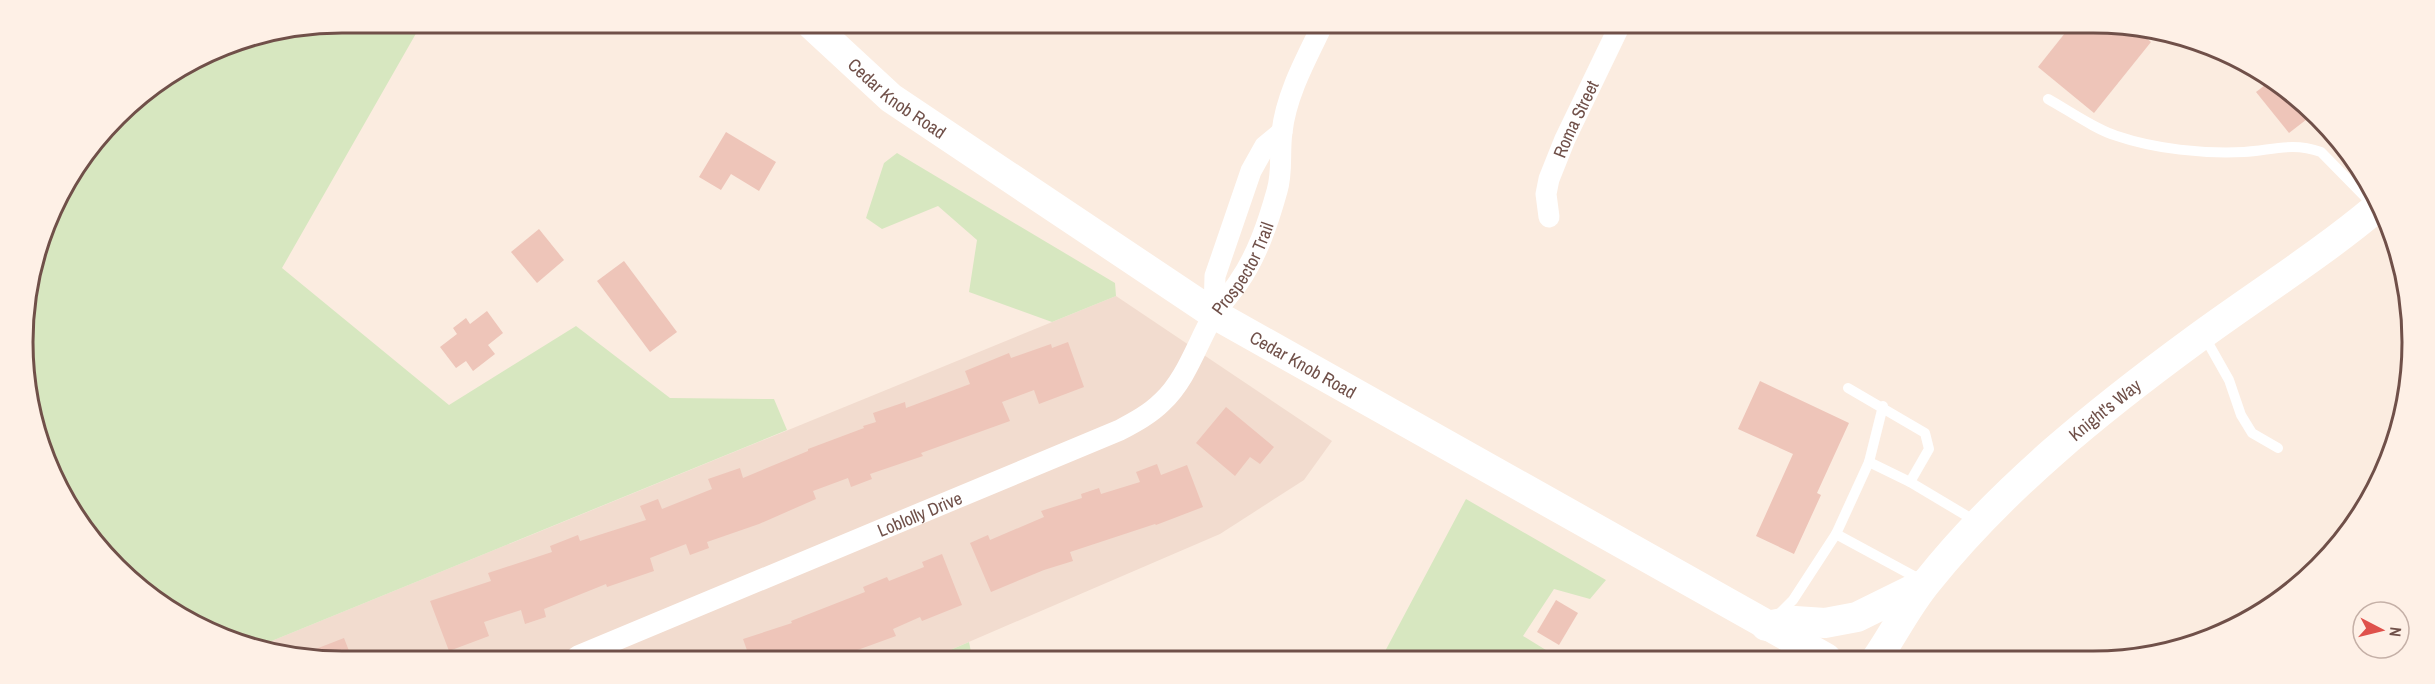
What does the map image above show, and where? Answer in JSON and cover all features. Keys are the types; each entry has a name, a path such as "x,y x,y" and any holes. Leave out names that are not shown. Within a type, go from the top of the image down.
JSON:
{"street":[{"name":"Cedar Knob Road","path":"821,33 891,98 1214,314 1813,651"},
{"name":"Prospector Trail","path":"1214,314 1242,276 1262,237 1278,190 1282,167 1282,132 1294,85 1319,33"},
{"name":"Roma Street","path":"1549,217 1546,194 1549,179 1565,139 1616,33"},
{"name":"Prospector Trail","path":"1214,314 1215,276 1251,171 1265,146 1282,132"},
{"name":"Knight's Way","path":"1882,651 1926,583 1980,523 2068,440 2203,334 2372,211"},
{"name":"Loblolly Drive","path":"590,651 1120,430 1142,418 1163,401 1182,375 1214,314"},
{"path":"1788,651 1771,629 1795,621 1825,623 1857,617 1926,583"}],"lane":[{"path":"2048,99 2115,136 2173,149 2244,152 2286,145 2309,148 2321,152 2366,198"},
{"path":"2203,334 2229,380 2241,416 2252,433 2278,448"},
{"path":"1848,388 1883,406 1925,434 1929,449 1910,482"},
{"path":"1771,629 1836,534 1869,462 1883,406"},
{"path":"1869,462 1910,482 1980,523"},
{"path":"1836,534 1926,583"}],"shaded area":[{"path":"1116,296 1332,441 1304,480 1220,534 948,651 342,651 302,648 270,642"}],"green space":[{"path":"342,33 416,33 282,268 449,405 576,326 670,398 774,399 787,430 270,642 243,635 205,619 170,599 138,574 110,546 85,514 65,479 49,441 39,402 33,342 39,282 49,243 65,205 85,170 110,138 138,110 170,85 205,65 243,49 282,39"},
{"path":"897,153 1115,283 1116,296 1052,322 969,292 977,240 938,206 882,229 866,218 884,163"},
{"path":"1466,499 1606,580 1590,599 1554,589 1523,636 1547,651 1385,651"},
{"path":"969,642 971,651 948,651"}],"building":[{"path":"2065,33 2133,36 2146,38 2151,42 2094,113 2038,67"},
{"path":"2265,85 2306,119 2289,133 2256,92"},
{"path":"726,132 776,162 759,191 731,174 721,190 699,177"},
{"path":"539,229 564,260 537,283 511,252"},
{"path":"624,261 677,332 650,352 597,281"},
{"path":"487,311 503,333 488,345 495,354 473,371 466,361 456,368 440,347 457,334 453,328 466,318 470,324"},
{"path":"1068,342 1084,387 1039,404 1034,390 1002,402 1010,421 921,453 923,456 870,474 872,479 851,487 848,478 813,491 816,499 759,524 707,542 709,548 690,555 686,544 650,558 654,571 607,587 606,584 544,609 546,617 525,624 521,610 484,622 489,636 449,651 430,601 491,581 488,573 552,552 550,546 578,535 580,541 646,520 640,506 658,499 662,509 712,489 708,479 740,468 743,478 876,422 873,413 905,402 906,408 970,384 965,371 1009,353 1011,358 1051,344 1052,348"},
{"path":"1760,381 1849,423 1817,493 1821,495 1794,554 1756,536 1793,454 1738,429"},
{"path":"1226,407 1274,447 1260,464 1250,457 1235,476 1196,443"},
{"path":"1157,464 1161,475 1187,465 1203,507 1156,525 1070,552 1073,561 1044,570 991,592 970,543 988,535 990,540 1044,517 1041,511 1082,498 1081,494 1099,488 1101,494 1140,482 1136,472"},
{"path":"942,554 962,605 922,621 920,617 893,629 896,636 855,651 747,651 743,639 792,623 791,621 865,592 863,587 887,577 889,581 924,567 922,562"},
{"path":"1556,600 1578,613 1559,645 1537,632"},
{"path":"344,638 349,651 342,651 315,649"}]}
